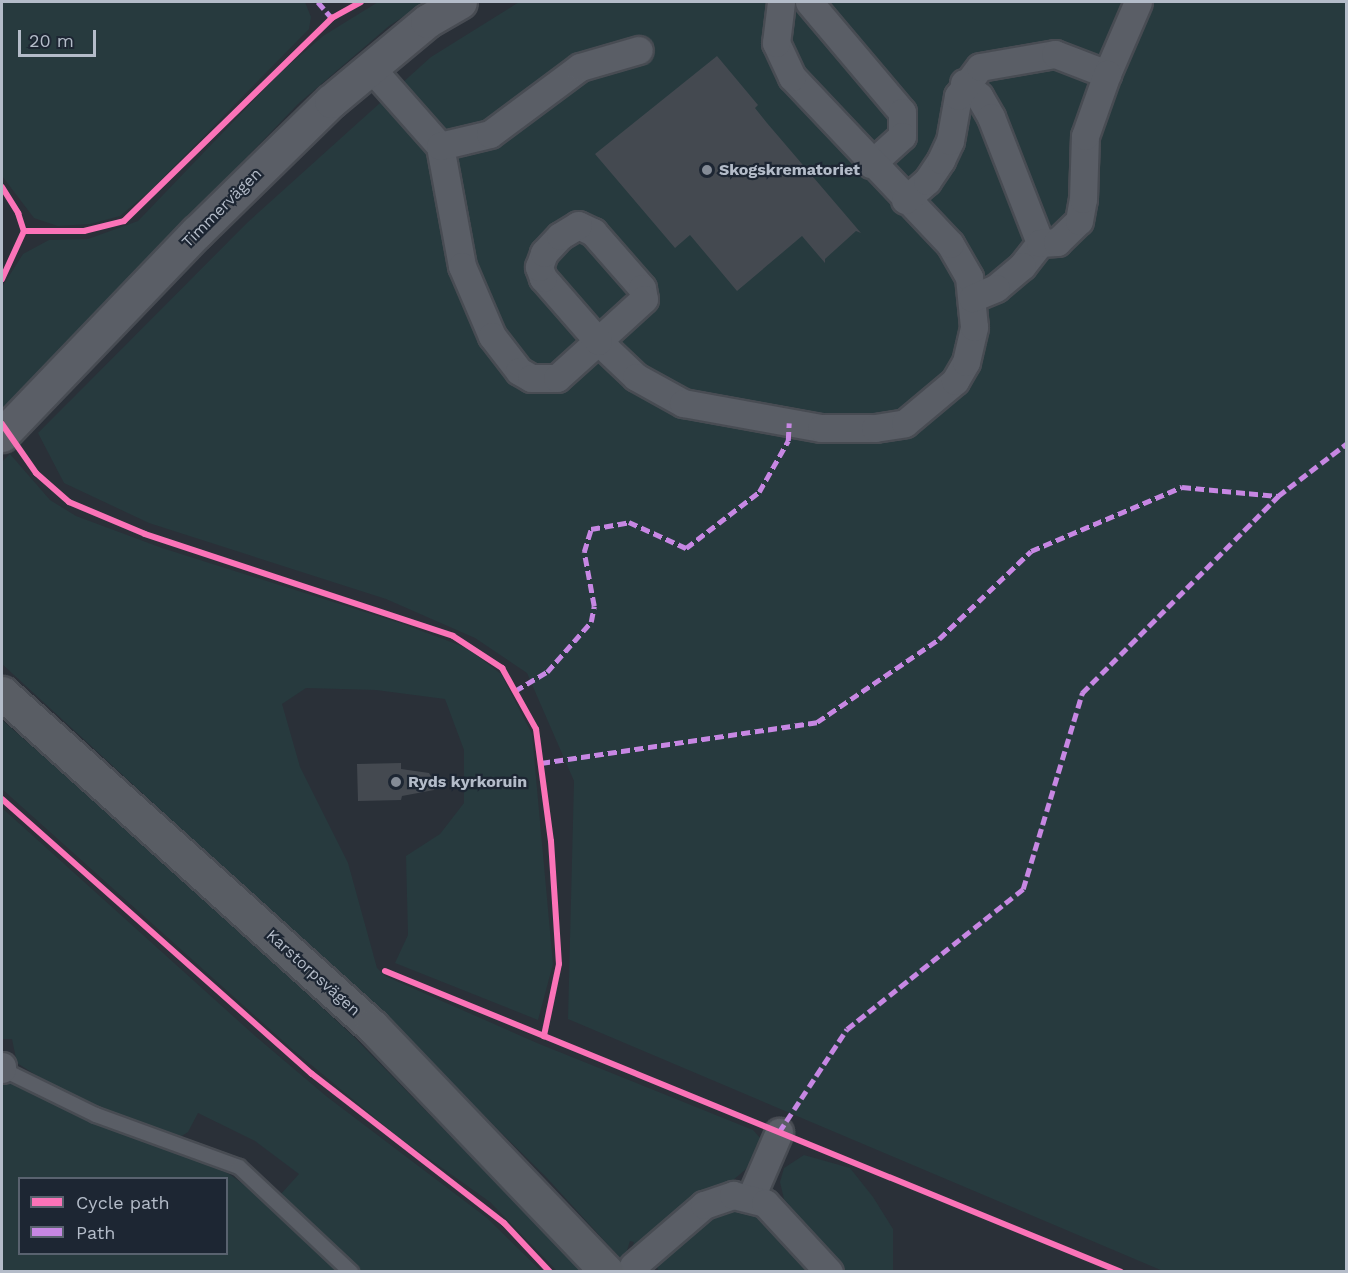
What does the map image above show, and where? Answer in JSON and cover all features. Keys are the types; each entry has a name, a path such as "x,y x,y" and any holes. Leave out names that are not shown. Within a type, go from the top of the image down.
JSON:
{"main road":[{"name":"Karstorpsvägen","path":"2,693 372,1026 620,1269"}],"street":[{"name":"Timmervägen","path":"2,435 197,232 331,101 428,21 460,2"},
{"path":"371,68 440,146 462,266 492,336 510,363 531,378 557,378 598,341 636,377 683,403 821,429 875,428 905,423 955,381 973,344 969,277 950,244 871,164 785,66 776,43 781,2"},
{"path":"809,2 902,112 902,136 871,164"},
{"path":"972,298 996,288 1022,266 1040,243 1057,242 1078,221 1083,199 1084,136 1107,74 1138,2"},
{"path":"440,146 490,134 580,67 639,50"},
{"path":"905,200 927,181 941,160 964,83 980,67 1055,54 1107,74"},
{"path":"964,83 980,96 991,117 1040,243"},
{"path":"751,1197 779,1132"},
{"path":"620,1269 704,1205 733,1195 751,1197 776,1212 829,1272"}],"lane":[{"path":"2,1068 96,1115 239,1167 351,1272"}],"green space":[{"path":"2,2 305,2 311,17 309,29 151,190 120,216 90,224 58,226 34,218 2,176"},
{"path":"378,2 426,2 389,26 298,104 2,411 2,287 23,254 49,240 88,239 138,221 282,71 323,36"},
{"path":"519,2 1346,2 1346,1271 1163,1271 568,1019 574,781 527,673 475,638 386,599 149,523 64,483 38,433 248,222 431,57"},
{"path":"10,454 50,500 76,516 162,548 403,624 467,648 501,674 532,734 553,964 538,1020 395,963 408,935 406,856 440,834 464,803 464,750 445,699 376,690 306,688 282,704 300,767 348,863 377,968 385,976 537,1043 753,1130 762,1140 752,1164 732,1181 708,1192 629,1257 634,1242 630,1241 625,1257 632,1271 546,1177 366,999 2,664 2,462"},
{"path":"2,720 160,857 354,1037 582,1271 557,1271 490,1202 397,1136 292,1049 2,789"},
{"path":"2,808 254,1035 326,1096 487,1218 541,1271 357,1271 280,1195 299,1174 255,1141 198,1113 188,1132 180,1137 131,1123 64,1093 17,1063 12,1039 2,1039"},
{"path":"2,1078 77,1115 178,1150 229,1174 270,1203 336,1271 2,1271"},
{"path":"804,1155 850,1168 873,1197 893,1229 893,1271 844,1271 784,1199 780,1182 784,1168"},
{"path":"726,1202 757,1212 815,1271 659,1272 657,1267 645,1268"}],"building":[{"name":"Skogskrematoriet","path":"717,56 758,105 755,108 767,123 861,233 856,231 825,259 825,263 802,236 737,291 690,235 675,248 595,154"},
{"name":"Ryds kyrkoruin","path":"401,763 401,769 429,773 436,785 434,790 402,796 401,800 358,801 357,764"}],"marked path":[{"path":"318,2 332,18"},
{"path":"515,691 547,672 591,622 594,606 584,552 591,529 629,522 686,548 759,492 788,441 789,423"},
{"path":"779,1132 847,1029 1023,889 1082,693 1278,496 1346,444"},
{"path":"541,763 817,722 939,639 1031,551 1182,487 1278,496"}],"cycle path":[{"path":"24,231 84,231 124,221 332,18 361,2"},
{"path":"2,187 18,213 24,231 2,279"},
{"path":"2,424 36,473 69,502 145,534 453,636 502,668 536,729 551,841 559,964 544,1036"},
{"path":"2,799 312,1074 504,1223 550,1272"},
{"path":"385,971 1121,1272"}],"place":[{"name":"Skogskrematoriet","path":"707,170"},
{"name":"Ryds kyrkoruin","path":"396,782"}]}
